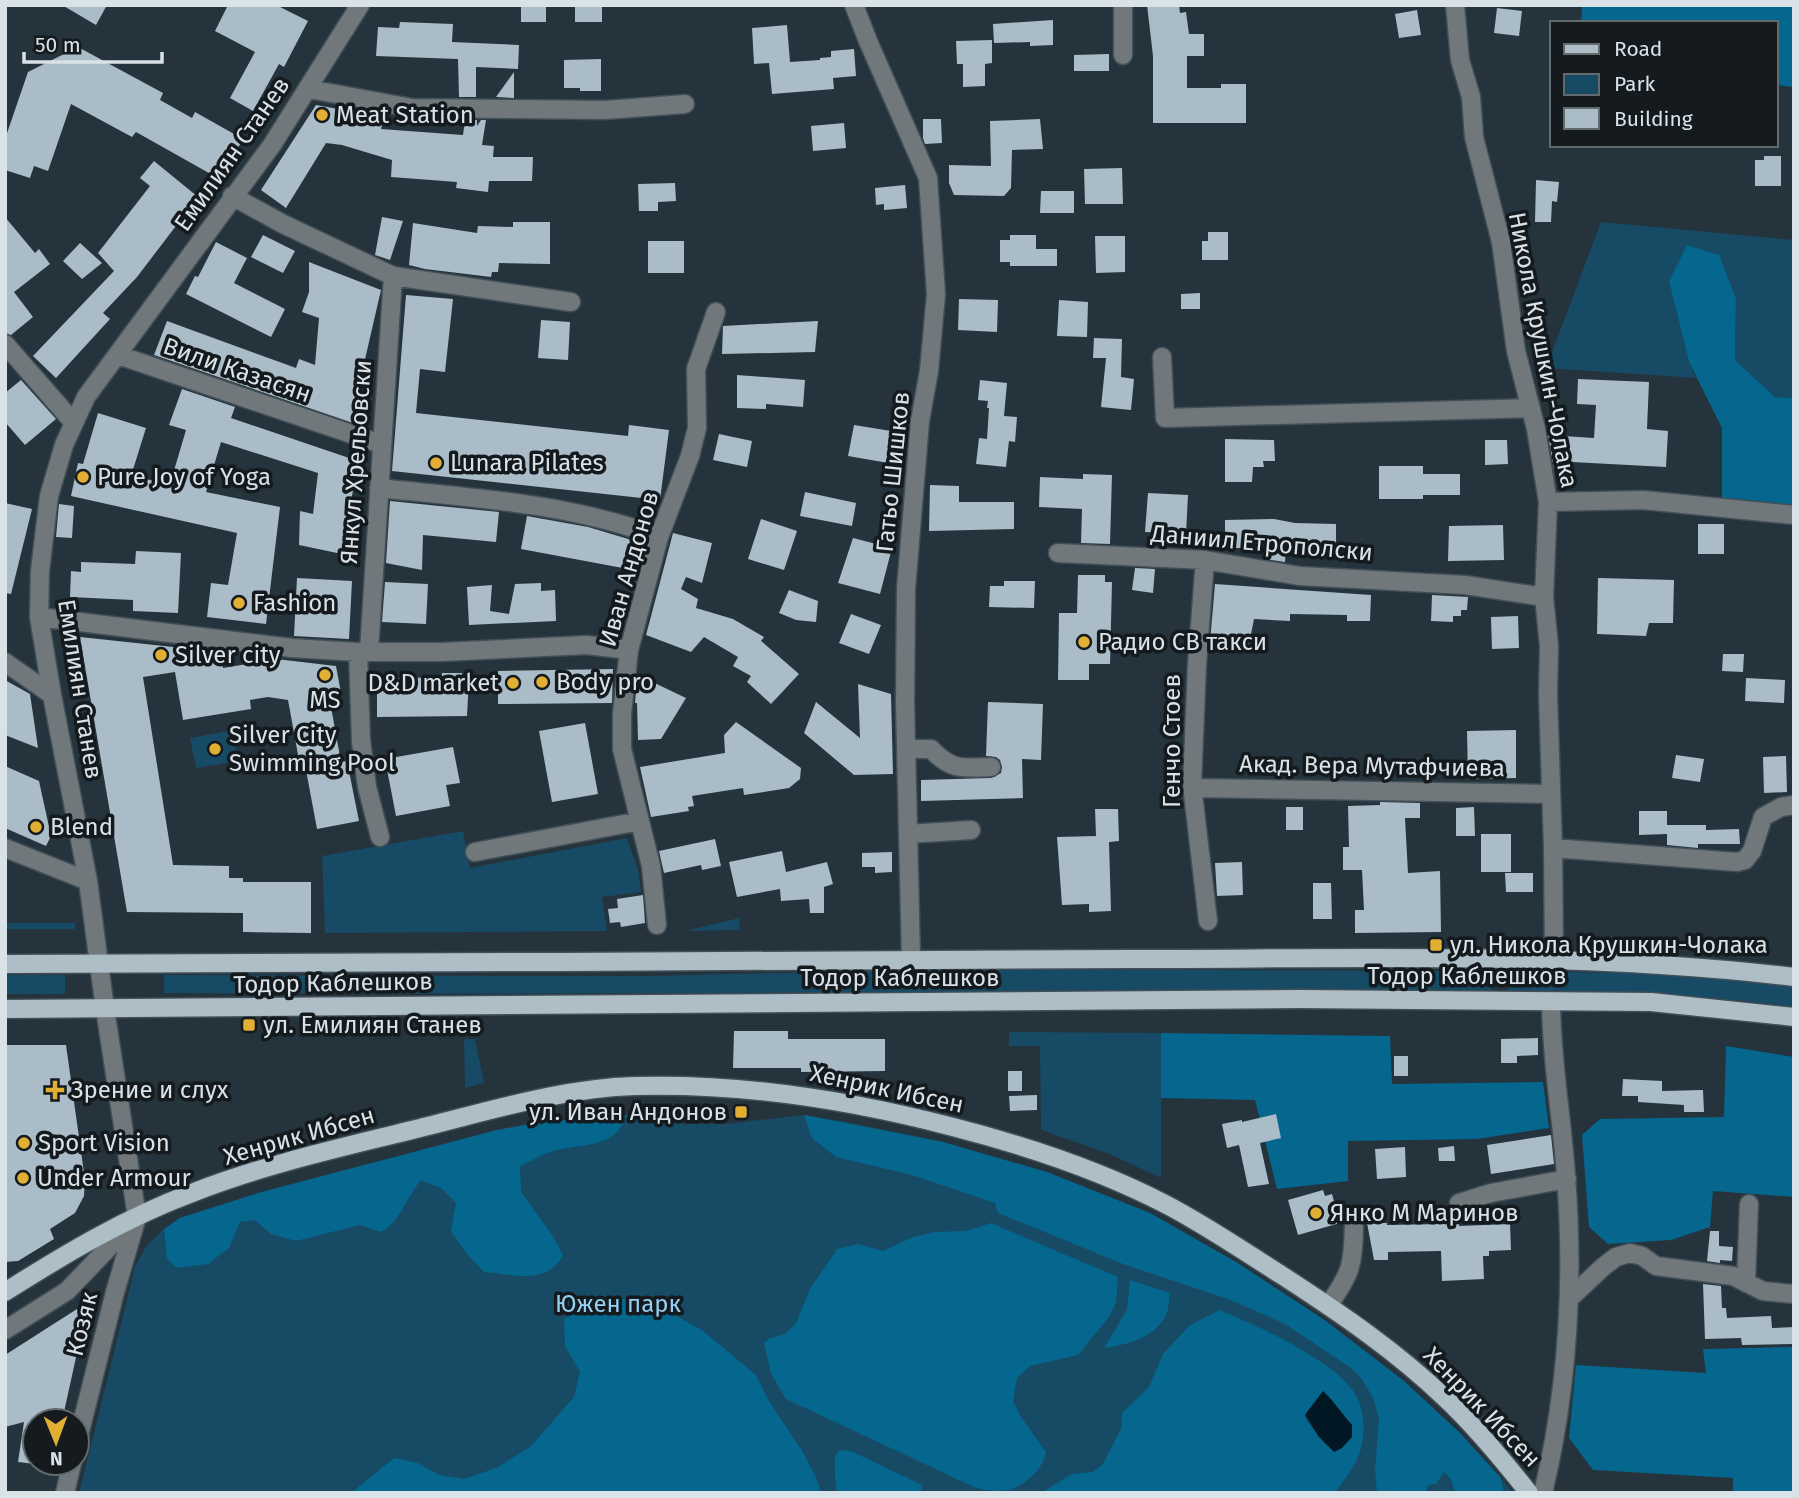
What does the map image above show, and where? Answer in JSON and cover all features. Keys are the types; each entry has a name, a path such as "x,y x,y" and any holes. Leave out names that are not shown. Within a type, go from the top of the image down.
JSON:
{"main road":[{"name":"Тодор Каблешков","path":"5,964 375,965 911,959 1554,960 1729,970 1794,977"},
{"name":"Тодор Каблешков","path":"5,1009 1300,999 1651,1002 1794,1017"},
{"name":"Хенрик Ибсен","path":"5,1292 98,1235 190,1193 278,1164 559,1094 636,1086 776,1091 904,1114 1013,1142 1064,1160 1166,1204 1223,1237 1328,1306 1399,1357 1447,1399 1496,1451 1529,1493"}],"street":[{"name":"Емилиян Станев","path":"137,1217 88,881 39,617 40,571 49,496 56,469 86,397 272,145 360,5"},
{"name":"Гатьо Шишков","path":"854,5 928,178 936,294 929,370 920,421 906,589 906,749 911,959"},
{"path":"1123,5 1123,55"},
{"name":"Никола Крушкин-Чолака","path":"1455,5 1460,60 1471,97 1474,137 1501,242 1516,351 1544,467 1548,502 1545,597 1549,646 1554,960"},
{"path":"309,89 412,108 606,110 685,104"},
{"path":"232,196 283,224 393,276 571,302"},
{"name":"Янкул Хрельовски","path":"380,837 367,787 360,741 363,651 379,488 393,276"},
{"name":"Иван Андонов","path":"657,925 651,866 622,749 622,713 629,650 659,537 690,456 697,428 696,369 716,312"},
{"path":"5,344 74,423"},
{"name":"Вили Казасян","path":"118,355 381,444"},
{"path":"1162,357 1165,418 1531,408"},
{"path":"379,488 513,502 628,525 659,537"},
{"path":"1548,502 1643,500 1794,515"},
{"name":"Даниил Етрополски","path":"1058,553 1205,561 1300,576 1465,584 1545,597"},
{"name":"Генчо Стоев","path":"1205,561 1192,785 1208,921"},
{"path":"39,617 292,648 442,652 587,645 629,650"},
{"path":"5,662 52,695"},
{"path":"906,749 931,749 943,762 960,768 991,767"},
{"name":"Акад. Вера Мутафчиева","path":"1192,785 1199,788 1551,794"},
{"path":"1553,848 1737,862 1745,860 1752,851 1763,817 1781,807 1794,805"},
{"path":"475,852 640,821"},
{"path":"908,834 971,830"},
{"path":"5,848 88,881"},
{"path":"1543,1493 1558,1424 1570,1298 1567,1179 1552,1041 1551,1001"},
{"path":"1459,1203 1491,1193 1567,1179"},
{"path":"1746,1283 1749,1204"},
{"name":"Хенрик Ибсен","path":"5,1330 67,1291 137,1217"},
{"name":"Козяк","path":"86,1407 137,1217"},
{"path":"1328,1306 1347,1280 1353,1262 1354,1224"},
{"path":"1570,1298 1616,1257 1630,1253 1642,1256 1656,1266 1732,1276 1763,1292 1794,1294"}],"green space":[{"path":"1582,5 1794,5 1794,87 1778,85 1778,21 1581,21"},
{"path":"1601,222 1794,240 1794,398 1775,397 1735,360 1736,299 1669,281 1689,362 1696,378 1546,368"},
{"path":"1687,245 1719,255 1736,299 1735,360 1775,397 1794,398 1794,506 1722,500 1722,428 1689,362 1669,281"},
{"name":"Silver City Swimming Pool","path":"233,730 239,761 196,768 190,738"},
{"path":"463,831 470,868 627,838 638,870 641,892 602,897 607,931 325,933 322,856"},
{"path":"739,918 740,930 685,931"},
{"path":"5,923 75,923 75,929 5,929"},
{"path":"954,969 1490,971 1492,990 164,993 164,975 649,976"},
{"path":"1508,971 1677,974 1794,986 1794,1007 1651,994 1508,991"},
{"path":"5,975 65,975 65,994 5,994"},
{"path":"1009,1032 1161,1033 1161,1178 1107,1153 1041,1130 1040,1046 1009,1046"},
{"path":"1161,1033 1390,1036 1392,1084 1543,1082 1549,1128 1477,1139 1348,1141 1348,1181 1277,1189 1255,1100 1161,1098"},
{"path":"464,1039 475,1039 484,1083 465,1088"},
{"path":"1726,1046 1794,1057 1794,1197 1713,1191 1710,1227 1671,1240 1608,1244 1589,1227 1582,1135 1600,1119 1724,1117"},
{"path":"813,1085 865,1088 885,1099"},
{"name":"Южен парк","path":"627,1115 683,1124 726,1124 804,1115 943,1142 1047,1172 1150,1213 1236,1262 1326,1321 1404,1381 1461,1434 1514,1493 79,1493 83,1477 91,1477 91,1445 135,1267 147,1245 164,1229 180,1218 258,1193 497,1130 540,1122"},
{"path":"627,1115 622,1126 607,1139 552,1151 520,1166 521,1192 563,1255 556,1265 539,1275 518,1276 484,1272 451,1231 456,1203 441,1188 421,1180 394,1222 381,1232 360,1225 296,1241 271,1234 255,1220 240,1222 229,1248 208,1264 176,1268 167,1258 164,1229 180,1218 258,1193 497,1130 540,1122"},
{"path":"804,1115 943,1142 1047,1172 1150,1213 1236,1262 1326,1321 1404,1381 1461,1434 1501,1478 1504,1493 1455,1493 1451,1479 1444,1472 1436,1484 1428,1485 1426,1493 1377,1493 1375,1470 1379,1419 1373,1398 1362,1379 1351,1368 1285,1324 1228,1299 1123,1264 998,1213 995,1203 912,1175 836,1157 812,1138"},
{"path":"991,1223 1118,1277 1116,1303 1109,1317 1078,1355 1030,1366 1017,1378 1013,1401 1046,1452 1042,1464 1029,1479 1008,1490 976,1488 786,1399 771,1374 764,1343 770,1338 785,1334 796,1323 810,1289 837,1249 858,1244 883,1251 913,1237 935,1232 967,1231"},
{"path":"1130,1280 1170,1293 1167,1313 1161,1323 1147,1335 1104,1348 1127,1310"},
{"path":"627,1298 667,1311 702,1330 756,1375 769,1401 801,1449 821,1493 351,1493 394,1458 418,1463 439,1475 464,1479 496,1468 531,1446 574,1397 580,1372 565,1346 564,1319 586,1308"},
{"path":"1220,1310 1317,1359 1349,1385 1360,1405 1364,1425 1363,1439 1355,1463 1335,1493 1041,1493 1072,1474 1093,1472 1103,1464 1121,1429 1122,1413 1149,1387 1163,1354 1190,1325","holes":["1323,1392 1352,1425 1319,1437 1306,1419 1307,1411"]},
{"path":"1794,1347 1794,1493 1733,1493 1733,1478 1593,1470 1569,1438 1576,1365 1706,1373 1703,1349"},
{"path":"840,1450 851,1451 922,1485 922,1490 909,1493 837,1493 835,1455"}],"shaded area":[{"path":"1323,1391 1352,1425 1352,1437 1334,1452 1319,1437 1305,1415"}],"building":[{"path":"62,5 107,5 96,25"},
{"path":"228,5 276,5 308,21 284,67 279,64 253,111 230,98 255,52 215,31"},
{"path":"521,5 546,5 546,22 521,22"},
{"path":"575,5 602,5 602,22 575,22"},
{"path":"1147,5 1179,5 1180,13 1186,12 1189,34 1204,34 1204,56 1187,56 1187,88 1221,88 1221,84 1246,84 1246,123 1153,123 1153,56"},
{"path":"1497,8 1522,11 1519,36 1494,33"},
{"path":"1417,10 1421,35 1399,38 1395,14"},
{"path":"1053,20 1053,45 1030,46 1030,42 994,43 993,24"},
{"path":"400,22 453,24 452,42 519,45 518,69 476,67 476,97 459,97 458,59 376,56 378,27 399,28"},
{"path":"787,25 790,62 820,60 831,57 831,51 854,49 856,76 833,78 834,89 772,94 769,63 754,64 752,28"},
{"path":"992,40 992,63 985,64 985,86 963,87 963,64 957,64 956,41"},
{"path":"78,47 163,93 160,100 192,118 195,112 243,139 230,162 227,160 216,177 136,132 132,137 71,104 48,171 34,166 30,178 5,170 5,139 28,72"},
{"path":"1109,54 1109,71 1074,71 1074,55"},
{"path":"601,59 601,91 564,88 564,60"},
{"path":"514,72 514,98 496,97"},
{"path":"316,105 349,111 348,115 382,125 381,129 463,135 465,120 477,120 477,126 481,120 486,120 482,145 494,146 493,157 533,157 532,181 489,181 488,192 456,188 457,182 391,177 392,160 326,143 286,208 261,190"},
{"path":"923,119 941,119 942,143 925,144"},
{"path":"1040,119 1043,149 1012,150 1011,188 1004,196 954,195 949,183 949,165 991,166 990,121"},
{"path":"844,123 846,148 813,151 811,126"},
{"path":"1764,156 1781,156 1781,186 1755,186 1755,160 1764,160"},
{"path":"154,161 198,197 137,277 103,313 110,319 56,378 33,356 114,271 98,253 150,186 140,178"},
{"path":"1122,168 1123,204 1085,204 1084,169"},
{"path":"1536,180 1559,182 1557,202 1552,201 1551,222 1535,222"},
{"path":"675,183 676,201 658,202 658,211 639,211 638,184"},
{"path":"905,185 907,208 884,210 884,204 876,205 875,188"},
{"path":"1041,191 1074,191 1074,213 1040,213"},
{"path":"5,217 35,253 39,249 50,264 14,292 33,317 11,335 5,333"},
{"path":"382,217 403,221 390,260 375,255"},
{"path":"513,222 550,222 550,264 499,263 498,272 492,272 491,277 409,265 413,223 477,233 478,226 513,227"},
{"path":"1208,232 1228,232 1228,260 1202,260 1202,241 1208,241"},
{"path":"263,235 295,251 283,273 251,257"},
{"path":"1010,235 1036,235 1036,249 1057,249 1057,266 1010,266 1010,262 1000,262 1000,240 1010,240"},
{"path":"1095,236 1125,236 1125,272 1096,273"},
{"path":"648,241 684,241 684,273 648,273"},
{"path":"216,242 247,258 234,283 285,309 271,337 186,294"},
{"path":"80,243 102,263 82,279 63,261"},
{"path":"309,262 381,290 360,381 364,383 356,404 362,406 356,424 154,355 167,321 296,368 299,359 315,365 319,318 302,312 309,292"},
{"path":"1200,293 1200,309 1181,309 1181,294"},
{"path":"406,295 453,299 445,372 420,369 416,413 628,436 629,425 669,430 660,500 392,471"},
{"path":"959,299 998,300 997,332 958,330"},
{"path":"1059,300 1088,302 1087,337 1057,336"},
{"path":"541,320 570,322 568,360 538,358"},
{"path":"818,321 815,352 722,354 723,326"},
{"path":"1094,338 1122,339 1121,377 1134,379 1131,410 1101,407 1106,358 1093,358"},
{"path":"737,375 805,380 803,407 766,404 766,409 737,408"},
{"path":"1578,379 1649,382 1647,429 1668,431 1666,467 1572,462 1572,469 1554,469 1548,435 1594,438 1596,405 1577,404"},
{"path":"21,380 56,419 25,445 5,422 5,393"},
{"path":"980,380 1007,383 1004,416 1017,417 1015,442 1009,441 1006,467 976,464 979,438 987,439 989,408 988,401 978,400"},
{"path":"182,389 235,407 231,418 358,461 342,554 299,545 300,511 313,514 318,473 221,442 206,492 280,507 266,624 207,617 211,583 228,585 237,533 71,496 78,463 83,464 98,413 146,428 131,476 170,484 186,430 169,425"},
{"path":"854,425 891,431 894,464 848,456"},
{"path":"719,434 752,441 747,467 713,460"},
{"path":"1225,439 1274,440 1275,461 1263,461 1264,467 1253,467 1252,482 1225,482"},
{"path":"1485,440 1507,440 1508,464 1485,465"},
{"path":"1379,466 1423,466 1423,474 1460,474 1460,495 1423,495 1423,499 1379,499"},
{"path":"1083,474 1112,475 1110,544 1081,543 1082,509 1039,507 1040,477 1083,479"},
{"path":"930,485 959,486 959,502 1014,502 1014,529 929,531"},
{"path":"805,492 856,503 852,526 800,516"},
{"path":"1148,493 1188,495 1186,534 1145,532"},
{"path":"390,501 499,512 496,542 423,535 422,570 386,563"},
{"path":"5,503 32,509 11,594 5,593"},
{"path":"59,504 74,506 72,538 56,537"},
{"path":"527,516 588,527 635,541 628,569 521,549"},
{"path":"761,519 797,531 784,570 748,559"},
{"path":"1274,519 1295,523 1336,524 1336,548 1286,548 1285,562 1266,559 1268,548 1225,548 1225,520"},
{"path":"1698,524 1724,524 1724,554 1698,554"},
{"path":"1503,525 1504,560 1448,561 1449,526"},
{"path":"673,533 712,543 702,583 686,577 681,589 698,599 696,608 733,619 764,637 761,641 799,674 771,704 747,682 751,676 733,666 738,657 704,637 691,652 646,635"},
{"path":"853,538 892,548 880,594 838,583"},
{"path":"136,551 181,553 178,613 133,611 133,600 70,597 71,571 81,572 81,562 135,564"},
{"path":"1135,568 1155,569 1153,593 1132,590"},
{"name":"Радио СВ такси","path":"1078,575 1105,575 1105,582 1112,582 1110,664 1089,664 1089,680 1058,680 1059,613 1077,613"},
{"path":"297,578 352,581 349,639 294,636"},
{"path":"1598,578 1674,580 1673,623 1649,623 1646,636 1597,634"},
{"path":"1004,581 1035,581 1034,608 989,607 990,586 1004,586"},
{"path":"385,582 428,584 426,624 382,622"},
{"path":"541,583 541,591 555,590 556,621 469,625 467,587 492,585 490,611 509,614 515,584"},
{"path":"1215,584 1371,595 1370,621 1347,621 1347,615 1290,614 1290,621 1254,619 1248,649 1210,642"},
{"path":"789,590 818,601 816,622 796,620 779,613"},
{"path":"1432,595 1468,597 1467,610 1461,610 1461,616 1453,616 1453,622 1431,621"},
{"path":"851,614 881,625 869,654 839,643"},
{"path":"1518,616 1519,648 1492,649 1491,617"},
{"name":"Silver city","path":"80,637 201,650 202,656 220,653 223,668 276,659 336,666 341,693 329,696 341,762 347,761 359,821 317,829 306,770 301,771 288,700 268,697 250,700 251,709 183,720 175,672 143,677 173,865 229,866 229,878 243,878 243,882 311,882 311,933 243,932 243,913 127,912"},
{"path":"1723,654 1744,654 1743,672 1722,671"},
{"path":"613,669 612,703 498,704 498,671"},
{"path":"442,673 462,673 462,679 469,679 467,716 377,717 377,679 442,677"},
{"path":"642,677 686,698 661,739 638,740 635,703 637,680"},
{"path":"1746,678 1785,680 1784,703 1745,701"},
{"path":"5,680 30,694 38,748 5,735"},
{"path":"858,684 891,694 893,774 854,775 804,733 816,702 860,738"},
{"path":"988,702 1043,704 1041,760 1022,759 1023,798 921,801 921,780 991,778 1001,773 1000,760 986,756"},
{"path":"736,722 801,768 800,779 789,788 744,795 743,788 692,796 694,806 688,807 689,811 651,817 640,767 725,753 724,735"},
{"path":"585,723 598,794 552,802 539,731"},
{"path":"1516,730 1516,778 1468,779 1467,731"},
{"path":"453,747 460,783 446,785 450,806 396,816 385,759"},
{"path":"1676,755 1704,759 1700,782 1672,778"},
{"path":"1786,756 1787,792 1764,793 1763,757"},
{"path":"5,766 39,781 51,836 46,846 5,828"},
{"path":"1380,802 1420,803 1420,818 1405,818 1408,873 1440,871 1441,932 1355,933 1355,910 1364,910 1362,870 1343,870 1343,847 1349,847 1348,806 1380,805"},
{"path":"1286,807 1303,807 1303,830 1286,830"},
{"path":"1474,807 1475,836 1456,836 1456,808"},
{"path":"1095,809 1118,809 1119,841 1109,842 1111,911 1089,912 1089,904 1062,905 1057,837 1096,836"},
{"path":"1639,811 1667,811 1667,825 1706,825 1706,830 1739,829 1740,844 1698,844 1698,848 1667,845 1667,834 1639,835"},
{"path":"1481,834 1511,834 1511,872 1481,872"},
{"path":"715,839 721,866 702,870 701,865 664,873 659,851"},
{"path":"782,851 786,872 827,862 833,884 824,887 824,913 810,913 809,899 781,901 780,889 737,897 729,862"},
{"path":"892,852 892,872 875,873 875,867 862,867 862,853"},
{"path":"1242,862 1243,895 1217,896 1215,863"},
{"path":"1505,873 1533,873 1533,892 1506,892"},
{"path":"1313,883 1331,883 1332,919 1313,919"},
{"path":"643,895 645,923 621,927 620,922 610,923 608,909 618,908 617,899"},
{"path":"734,1031 788,1031 788,1039 885,1039 885,1071 801,1072 801,1068 733,1068"},
{"path":"1538,1038 1538,1055 1517,1056 1517,1063 1501,1063 1501,1039"},
{"path":"5,1045 66,1045 85,1180 84,1196 75,1213 50,1229 54,1239 18,1261 5,1262"},
{"path":"1394,1056 1408,1056 1408,1076 1394,1076"},
{"path":"1008,1071 1022,1071 1022,1091 1008,1091"},
{"path":"1623,1079 1662,1081 1662,1091 1703,1090 1704,1112 1684,1112 1684,1105 1638,1102 1638,1096 1622,1096"},
{"path":"1037,1095 1037,1110 1010,1111 1009,1096"},
{"path":"1276,1114 1281,1138 1260,1143 1269,1184 1248,1187 1239,1145 1227,1148 1222,1124"},
{"path":"1551,1135 1554,1164 1491,1174 1487,1145"},
{"path":"1454,1146 1455,1161 1439,1161 1438,1148"},
{"path":"1405,1147 1406,1177 1377,1179 1375,1149"},
{"path":"1323,1190 1325,1196 1332,1194 1340,1223 1298,1235 1288,1200"},
{"path":"1442,1220 1459,1220 1459,1226 1510,1224 1511,1250 1489,1251 1489,1256 1483,1256 1484,1279 1442,1281 1441,1251 1388,1252 1388,1260 1374,1260 1367,1223 1442,1224"},
{"path":"1710,1231 1719,1231 1719,1246 1733,1247 1732,1261 1707,1261"},
{"path":"1703,1284 1721,1286 1722,1308 1726,1308 1727,1318 1771,1316 1772,1328 1794,1327 1794,1344 1742,1345 1741,1338 1705,1339"},
{"path":"77,1309 84,1321 65,1407 21,1407 21,1423 5,1427 5,1355"}],"place":[{"name":"Meat Station","path":"322,115"},
{"name":"Lunara Pilates","path":"436,463"},
{"name":"Pure Joy of Yoga","path":"83,477"},
{"name":"Fashion","path":"239,603"},
{"name":"Радио СВ такси","path":"1084,642"},
{"name":"Silver city","path":"161,655"},
{"name":"MS","path":"325,675"},
{"name":"Body pro","path":"542,682"},
{"name":"D&D market","path":"513,683"},
{"name":"Silver City Swimming Pool","path":"215,749"},
{"name":"Blend","path":"36,827"},
{"name":"ул. Никола Крушкин-Чолака","path":"1436,945"},
{"name":"ул. Емилиян Станев","path":"249,1025"},
{"name":"Зрение и слух","path":"55,1090"},
{"name":"ул. Иван Андонов","path":"741,1112"},
{"name":"Sport Vision","path":"24,1143"},
{"name":"Under Armour","path":"23,1178"},
{"name":"Янко М Маринов","path":"1316,1213"}]}
